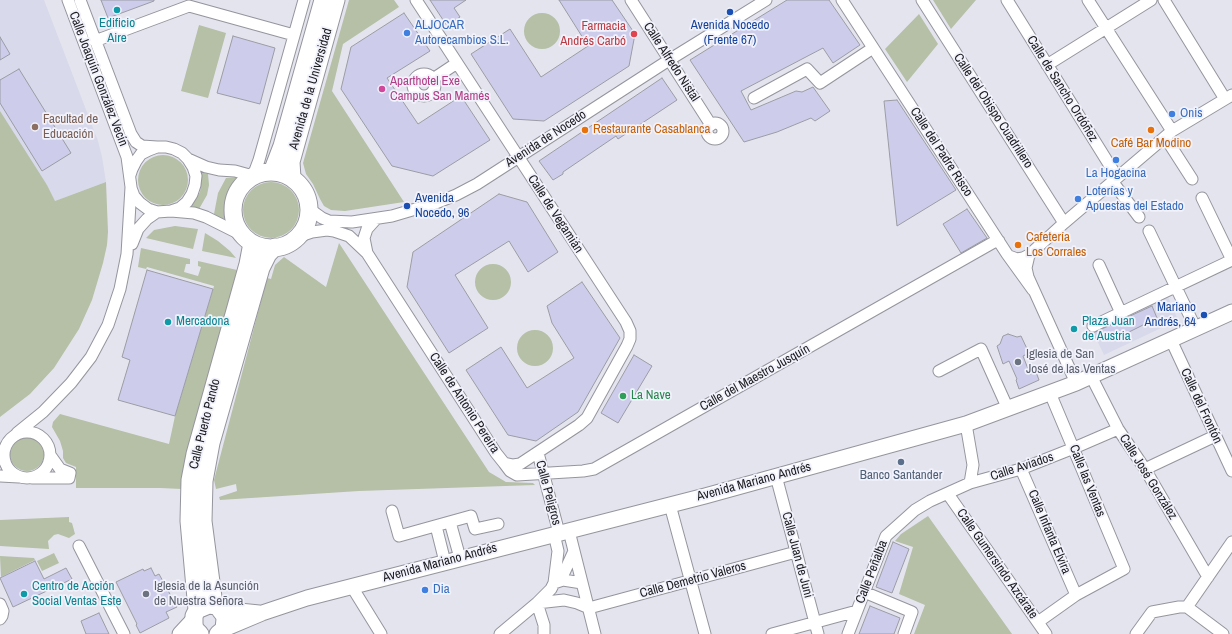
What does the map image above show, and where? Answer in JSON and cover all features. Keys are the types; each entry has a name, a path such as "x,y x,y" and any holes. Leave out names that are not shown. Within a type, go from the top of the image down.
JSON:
{"main road":[{"name":"Avenida de la Universidad","path":"272,172 282,146 323,0"},
{"name":"Avenida de la Universidad","path":"292,178 291,162 336,0"},
{"path":"272,172 292,178 303,190 307,199 308,208 308,219 304,228 297,237 287,244 275,248 263,247 247,239 237,227 232,209 237,191 243,183 253,176 261,173 272,172"},
{"name":"Calle Puerto Pando","path":"197,621 196,454 248,264 247,239"},
{"name":"Calle Puerto Pando","path":"197,481 211,443 261,268 268,254 275,248"},
{"name":"Avenida Mariano Andrés","path":"221,631 262,613 307,598 561,533 966,424 1076,383 1232,312"},
{"name":"Calle Puerto Pando","path":"196,521 217,607"},
{"name":"Avenida Mariano Andrés","path":"197,621 204,606 262,613"},
{"name":"Avenida Mariano Andrés","path":"217,607 225,619 221,631"},
{"path":"180,634 197,621"}],"street":[{"name":"Calle Joaquín González Vecín","path":"26,478 14,474 7,468 4,460 3,444 43,412 71,383 91,357 108,325 120,289 127,254 130,182 127,156 68,0"},
{"name":"Calle Joaquín González Vecín","path":"80,0 130,134 136,142 142,146 157,147"},
{"path":"188,159 206,167 235,171 253,176 259,160 304,0"},
{"name":"Calle de Vegamián","path":"416,0 626,322 630,331 630,339 627,346"},
{"name":"Calle Alfredo Nistal","path":"630,0 711,125"},
{"name":"Avenida de Nocedo","path":"308,208 322,218 352,222 376,219 416,210 456,195 477,184 766,0"},
{"name":"Calle del Padre Risco","path":"842,0 999,241 1033,290"},
{"name":"Calle del Obispo Cuadrillero","path":"922,0 1064,222"},
{"name":"Calle de Sancho Ordóñez","path":"1007,0 1114,179 1139,216"},
{"path":"1088,0 1168,134 1192,179"},
{"path":"1047,65 1151,0"},
{"path":"1009,256 1017,259 1029,255 1064,222 1168,134 1229,97 1164,0"},
{"path":"95,41 189,6 294,35"},
{"path":"754,98 807,69 820,83 873,48"},
{"path":"433,79 457,63"},
{"path":"171,211 180,208 187,202 192,194 196,176 193,167 182,153 166,147 157,147 141,154 132,169 130,182 134,196 140,204 157,212 171,211 194,213 206,217 247,239"},
{"path":"1093,326 1232,260 1202,198"},
{"name":"Calle Joaquín González Vecín","path":"127,254 138,229 147,219 157,212"},
{"name":"Calle de Antonio Pereira","path":"367,252 364,238 367,229 376,219"},
{"name":"Calle de Antonio Pereira","path":"297,237 312,232 326,230 334,231 349,236 367,252 496,453 504,463 513,465 520,464 579,425 587,418 627,346"},
{"path":"1149,231 1196,329"},
{"name":"Calle del Maestro Jusquín","path":"504,463 510,471 517,475 594,469 994,242 999,241"},
{"path":"1029,255 1026,268 1033,290 1046,315 1076,383"},
{"path":"1099,265 1122,313"},
{"name":"Calle del Frontón","path":"1171,340 1232,472"},
{"path":"939,371 981,349 1008,409"},
{"name":"Calle José González","path":"1091,376 1118,429 1145,469 1208,577"},
{"name":"Calle las Ventas","path":"1050,393 1124,570 1076,595"},
{"path":"39,434 43,412"},
{"path":"966,424 973,465 970,483"},
{"name":"Calle Aviados","path":"948,494 970,483 1021,469 1118,429"},
{"path":"0,476 26,478 69,478 70,473 60,469 50,455 47,444 39,434 28,431 17,433"},
{"path":"1145,469 1215,436"},
{"name":"Calle Peligros","path":"538,453 561,533"},
{"path":"26,478 38,475 44,470 49,463 50,455"},
{"name":"Calle Infanta Elvira","path":"1021,469 1076,595"},
{"name":"Calle Juan de Juni","path":"776,476 818,634"},
{"name":"Calle Peñalba","path":"848,634 886,536 915,510 930,501 948,494"},
{"name":"Calle Gumersindo Azcárate","path":"948,494 1046,634"},
{"path":"670,504 705,634"},
{"path":"392,511 399,536 471,516 475,529 498,524"},
{"path":"450,522 460,558"},
{"path":"436,526 445,562"},
{"path":"561,533 574,551 595,634"},
{"path":"561,533 554,583 561,600"},
{"path":"1187,607 1232,542"},
{"path":"79,546 124,634"},
{"path":"501,634 551,589 554,583 563,574 574,551"},
{"name":"Calle Demetrio Valeros","path":"589,608 691,582 796,552"},
{"path":"554,583 564,580 582,583"},
{"path":"352,587 381,634"},
{"path":"864,592 912,612 904,634"},
{"path":"1038,622 1076,595"},
{"path":"537,603 561,600 577,603 589,608"},
{"path":"537,603 544,625 544,634"},
{"path":"0,604 3,611 0,619"},
{"path":"1136,634 1152,612 1179,606 1187,607 1220,633"},
{"path":"772,634 857,611"}],"shaded area":[{"path":"0,0 44,0 98,141 106,182 55,201 47,185 0,122"},
{"path":"1168,297 1178,320 1104,355 1094,332"}],"green space":[{"path":"349,0 394,0 399,7 343,44 332,91 404,202 345,211 331,210 324,206 306,174 303,163"},
{"path":"933,0 976,0 951,29"},
{"path":"546,13 555,18 559,24 559,38 555,44 546,49 538,49 529,44 525,38 524,27 529,18 535,14"},
{"path":"919,14 938,44 907,82 885,49"},
{"path":"199,25 226,33 208,98 181,91"},
{"path":"0,111 47,185 55,201 106,182 108,232 103,263 92,300 79,329 54,368 30,394 0,417"},
{"path":"163,155 173,157 181,162 186,170 188,180 186,190 181,198 173,203 163,205 153,203 145,198 140,190 138,180 140,170 145,162 153,157"},
{"path":"200,172 208,174 209,185 207,195 199,209 191,207 200,192"},
{"path":"239,177 226,202 228,223 214,214 218,193 226,178"},
{"path":"265,182 277,182 287,186 295,194 299,204 299,216 295,226 287,234 277,238 265,238 255,234 247,226 243,216 243,204 247,194 255,186"},
{"path":"175,226 198,229 193,249 146,238 154,230"},
{"path":"205,233 218,241 236,258 202,251"},
{"path":"339,243 489,472 506,482 533,483 535,485 359,491 220,500 219,497 237,491 236,484 216,489 214,480 267,278 271,279 275,265 284,257 326,287"},
{"path":"141,248 190,259 190,264 186,264 184,272 198,276 201,267 198,266 198,261 237,270 188,450 182,489 76,488 76,467 66,463 63,458 63,451 60,441 52,427 53,422 60,414 169,444 175,416 214,286 147,267 146,269 138,267"},
{"path":"497,264 506,269 510,275 510,289 506,295 497,300 489,300 480,295 476,289 475,278 480,269 486,265"},
{"path":"539,330 548,335 552,341 552,355 548,361 539,366 531,366 522,361 518,355 517,344 522,335 528,331"},
{"path":"24,437 30,437 34,438 41,444 44,454 43,461 37,468 30,471 24,471 20,470 13,464 10,457 10,451 11,447 17,440"},
{"path":"928,516 1012,634 914,634 925,605 899,594 913,547 895,541 901,534"},
{"path":"69,517 69,522 72,523 75,534 69,538 58,534 54,535 48,541 49,549 0,546 0,520"},
{"path":"54,553 59,563 42,571 37,561"},
{"path":"0,556 34,558 35,560 1,577"}],"building":[{"name":"Edificio Aire","path":"101,0 154,0 154,1 108,18"},
{"path":"430,0 466,0 454,8 460,17 447,26"},
{"path":"559,0 612,0 635,34 629,66 544,121 513,119 471,54 510,29 541,77 588,46"},
{"path":"787,0 829,0 860,45 833,63 823,48 741,91 751,110 796,91 802,92 813,87 830,111 815,121 811,118 777,132 744,142 690,60"},
{"path":"404,13 430,51 387,78 418,124 461,96 490,140 433,176 392,166 341,89 351,47"},
{"path":"233,36 275,48 260,104 217,93"},
{"path":"0,37 10,54 0,60"},
{"name":"Facultad de Educación","path":"19,69 71,153 42,171 0,103 0,80"},
{"path":"662,78 677,100 618,139 616,136 553,180 539,161"},
{"path":"897,100 956,190 897,226 884,101"},
{"path":"499,194 527,202 558,252 528,272 509,241 455,275 488,328 449,353 407,287 413,252"},
{"path":"967,209 987,238 961,253 943,224"},
{"name":"Mercadona","path":"147,270 213,289 175,416 118,400 130,360 122,357"},
{"path":"582,282 620,338 578,412 536,441 508,435 466,370 501,347 527,388 574,358 552,323 547,306"},
{"path":"1152,306 1157,318 1117,338 1115,333 1097,341 1093,333"},
{"name":"Iglesia de San José de las Ventas","path":"1008,334 1017,337 1021,336 1029,353 1023,356 1030,374 1036,372 1039,380 1019,389 1017,379 1009,361 1003,364 997,346 1000,344 1003,336"},
{"name":"La Nave","path":"634,355 652,366 618,423 601,413"},
{"path":"893,542 909,549 892,593 876,587"},
{"name":"Centro de Acción Social Ventas Este","path":"35,561 44,579 66,568 72,579 13,607 0,578"},
{"name":"Iglesia de la Asunción de Nuestra Señora","path":"151,568 155,576 159,574 177,607 166,612 169,618 140,633 116,582 143,569 144,571"},
{"path":"870,606 900,618 894,634 859,634"},
{"path":"99,613 109,634 86,634 81,621"}],"place":[{"name":"Edificio Aire","path":"117,10"},
{"name":"Avenida Nocedo (Frente 67)","path":"730,12"},
{"name":"ALJOCAR Autorecambios S.L.","path":"407,33"},
{"name":"Farmacia Andrés Carbó","path":"634,34"},
{"name":"Aparthotel Exe Campus San Mamés","path":"382,89"},
{"name":"Onis","path":"1172,114"},
{"name":"Facultad de Educación","path":"35,127"},
{"name":"Restaurante Casablanca","path":"585,130"},
{"name":"Café Bar Modino","path":"1151,130"},
{"name":"La Hogacina","path":"1116,160"},
{"name":"Loterías y Apuestas del Estado","path":"1078,199"},
{"name":"Avenida Nocedo, 96","path":"407,206"},
{"name":"Cafetería Los Corrales","path":"1018,245"},
{"name":"Mariano Andrés, 64","path":"1204,315"},
{"name":"Mercadona","path":"168,322"},
{"name":"Plaza Juan de Austria","path":"1074,329"},
{"name":"Iglesia de San José de las Ventas","path":"1018,362"},
{"name":"La Nave","path":"623,396"},
{"name":"Banco Santander","path":"901,462"},
{"name":"Dia","path":"425,590"},
{"name":"Centro de Acción Social Ventas Este","path":"24,594"},
{"name":"Iglesia de la Asunción de Nuestra Señora","path":"146,594"}]}
